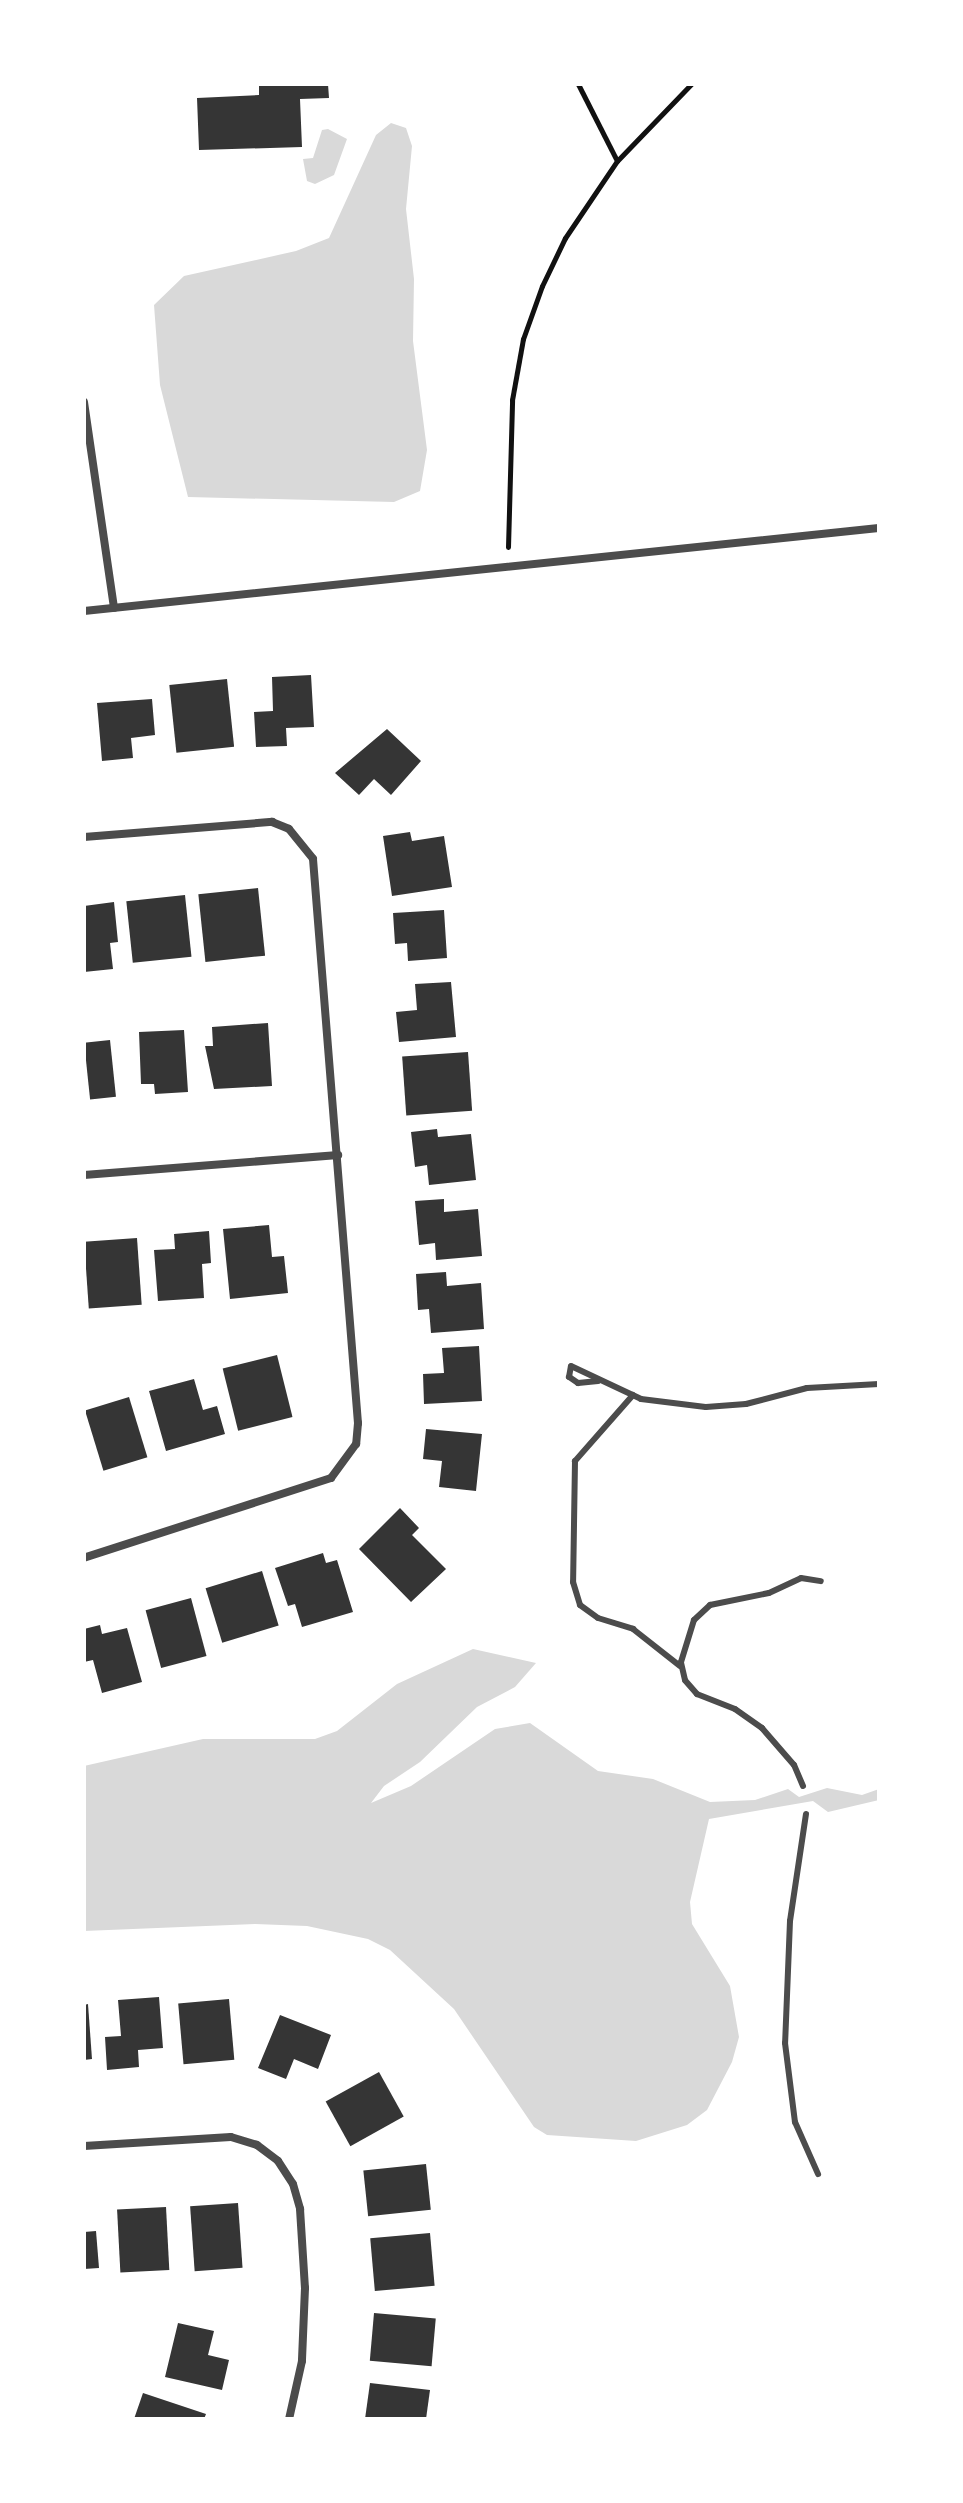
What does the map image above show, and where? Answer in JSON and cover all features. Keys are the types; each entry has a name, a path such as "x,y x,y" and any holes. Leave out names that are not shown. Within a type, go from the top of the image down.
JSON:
{"street":[{"path":"84,402 114,608"},
{"path":"84,611 879,528"},
{"path":"84,837 249,820 272,822 303,842 318,875 358,1423 345,1464 316,1485 84,1558"},
{"path":"84,1175 338,1155"},
{"path":"84,2146 231,2137 257,2145 278,2161 293,2184 300,2209 305,2288 302,2361 289,2419"}],"lane":[{"path":"598,1381 633,1395 706,1407 746,1404 807,1388 879,1384"},
{"path":"633,1395 575,1461 573,1582 580,1605 598,1618 633,1629 681,1666 697,1694 735,1709 762,1728 794,1765 803,1786"},
{"path":"681,1666 694,1620 710,1605 769,1593 801,1578 821,1581"},
{"path":"806,1814 787,1962 785,2043 795,2122 818,2174"}],"path":[{"path":"578,84 617,161"},
{"path":"508,547 508,435 523,339 565,238 617,161 691,84"}],"shaded area":[{"path":"391,123 406,128 412,146 406,209 414,279 413,341 427,450 420,491 394,502 188,497 160,385 154,305 184,276 296,251 329,238 376,135"},
{"path":"328,129 347,139 334,175 315,184 307,181 303,159 313,158 322,130"},
{"path":"473,1649 536,1663 515,1687 477,1707 420,1762 384,1786 371,1803 411,1786 495,1729 530,1723 598,1771 653,1779 710,1802 755,1800 788,1789 799,1797 827,1788 862,1795 879,1789 879,1800 828,1812 813,1801 709,1819 690,1902 692,1924 730,1986 739,2037 732,2062 707,2110 687,2125 636,2141 547,2135 534,2127 454,2009 390,1950 368,1939 307,1926 255,1924 84,1931 84,1766 203,1739 315,1739 337,1731 397,1684"}],"building":[{"path":"259,84 328,84 329,98 300,99 302,147 199,150 197,98 259,95"},
{"path":"311,675 314,727 286,728 287,746 256,747 254,712 273,711 272,677"},
{"path":"227,679 234,747 176,753 169,685"},
{"path":"152,699 155,735 131,738 133,758 102,761 97,703"},
{"path":"387,729 421,761 391,795 374,779 359,795 335,773"},
{"path":"410,832 412,841 444,836 452,887 392,896 383,836"},
{"path":"258,888 265,956 205,962 198,894"},
{"path":"185,895 191,957 133,963 126,901"},
{"path":"114,902 118,942 110,943 113,969 84,972 84,906"},
{"path":"444,910 447,958 408,961 407,943 395,944 393,913"},
{"path":"451,982 456,1037 399,1042 396,1012 417,1010 415,984"},
{"path":"268,1023 272,1086 214,1089 205,1046 213,1046 212,1027"},
{"path":"184,1030 188,1092 155,1094 154,1084 141,1084 139,1032"},
{"path":"110,1040 116,1097 90,1099 84,1043"},
{"path":"468,1052 472,1111 406,1115 402,1057"},
{"path":"437,1129 438,1137 471,1134 476,1180 429,1185 427,1165 415,1167 411,1132"},
{"path":"444,1199 444,1212 478,1209 482,1256 436,1260 435,1243 419,1245 415,1201"},
{"path":"269,1225 272,1257 284,1256 288,1293 230,1299 223,1229"},
{"path":"209,1231 211,1263 202,1264 204,1298 158,1301 154,1250 175,1249 174,1234"},
{"path":"137,1238 142,1305 89,1309 84,1242"},
{"path":"446,1272 447,1286 481,1283 484,1329 431,1333 429,1309 418,1310 416,1274"},
{"path":"479,1346 482,1401 424,1404 423,1374 444,1373 442,1348"},
{"path":"277,1355 292,1417 238,1431 223,1369"},
{"path":"194,1379 203,1410 217,1406 225,1434 166,1451 149,1391"},
{"path":"129,1397 147,1457 103,1471 85,1410"},
{"path":"426,1429 482,1434 476,1491 439,1487 442,1461 423,1459"},
{"path":"400,1508 419,1528 412,1535 446,1569 411,1602 359,1549"},
{"path":"323,1553 326,1563 337,1560 353,1612 302,1627 295,1604 288,1606 275,1568"},
{"path":"262,1571 279,1626 222,1643 206,1588"},
{"path":"191,1598 207,1656 161,1668 146,1610"},
{"path":"100,1625 102,1634 127,1628 142,1682 102,1693 93,1660 84,1662 84,1629"},
{"path":"159,1997 163,2048 138,2050 139,2067 107,2070 105,2037 121,2036 118,2000"},
{"path":"229,1999 234,2060 184,2064 178,2003"},
{"path":"88,2004 92,2059 84,2060 84,2005"},
{"path":"280,2015 331,2035 318,2069 294,2059 286,2079 258,2068"},
{"path":"379,2072 404,2117 350,2146 326,2102"},
{"path":"426,2164 431,2210 368,2216 363,2171"},
{"path":"238,2203 243,2268 195,2271 190,2206"},
{"path":"166,2207 169,2270 120,2272 117,2210"},
{"path":"96,2231 99,2268 84,2269 84,2232"},
{"path":"430,2233 435,2286 375,2291 370,2238"},
{"path":"374,2313 436,2318 432,2366 370,2361"},
{"path":"178,2323 214,2331 208,2355 229,2360 222,2390 165,2377"},
{"path":"370,2383 430,2390 426,2419 365,2419"},
{"path":"143,2393 206,2414 204,2419 134,2419"}]}
